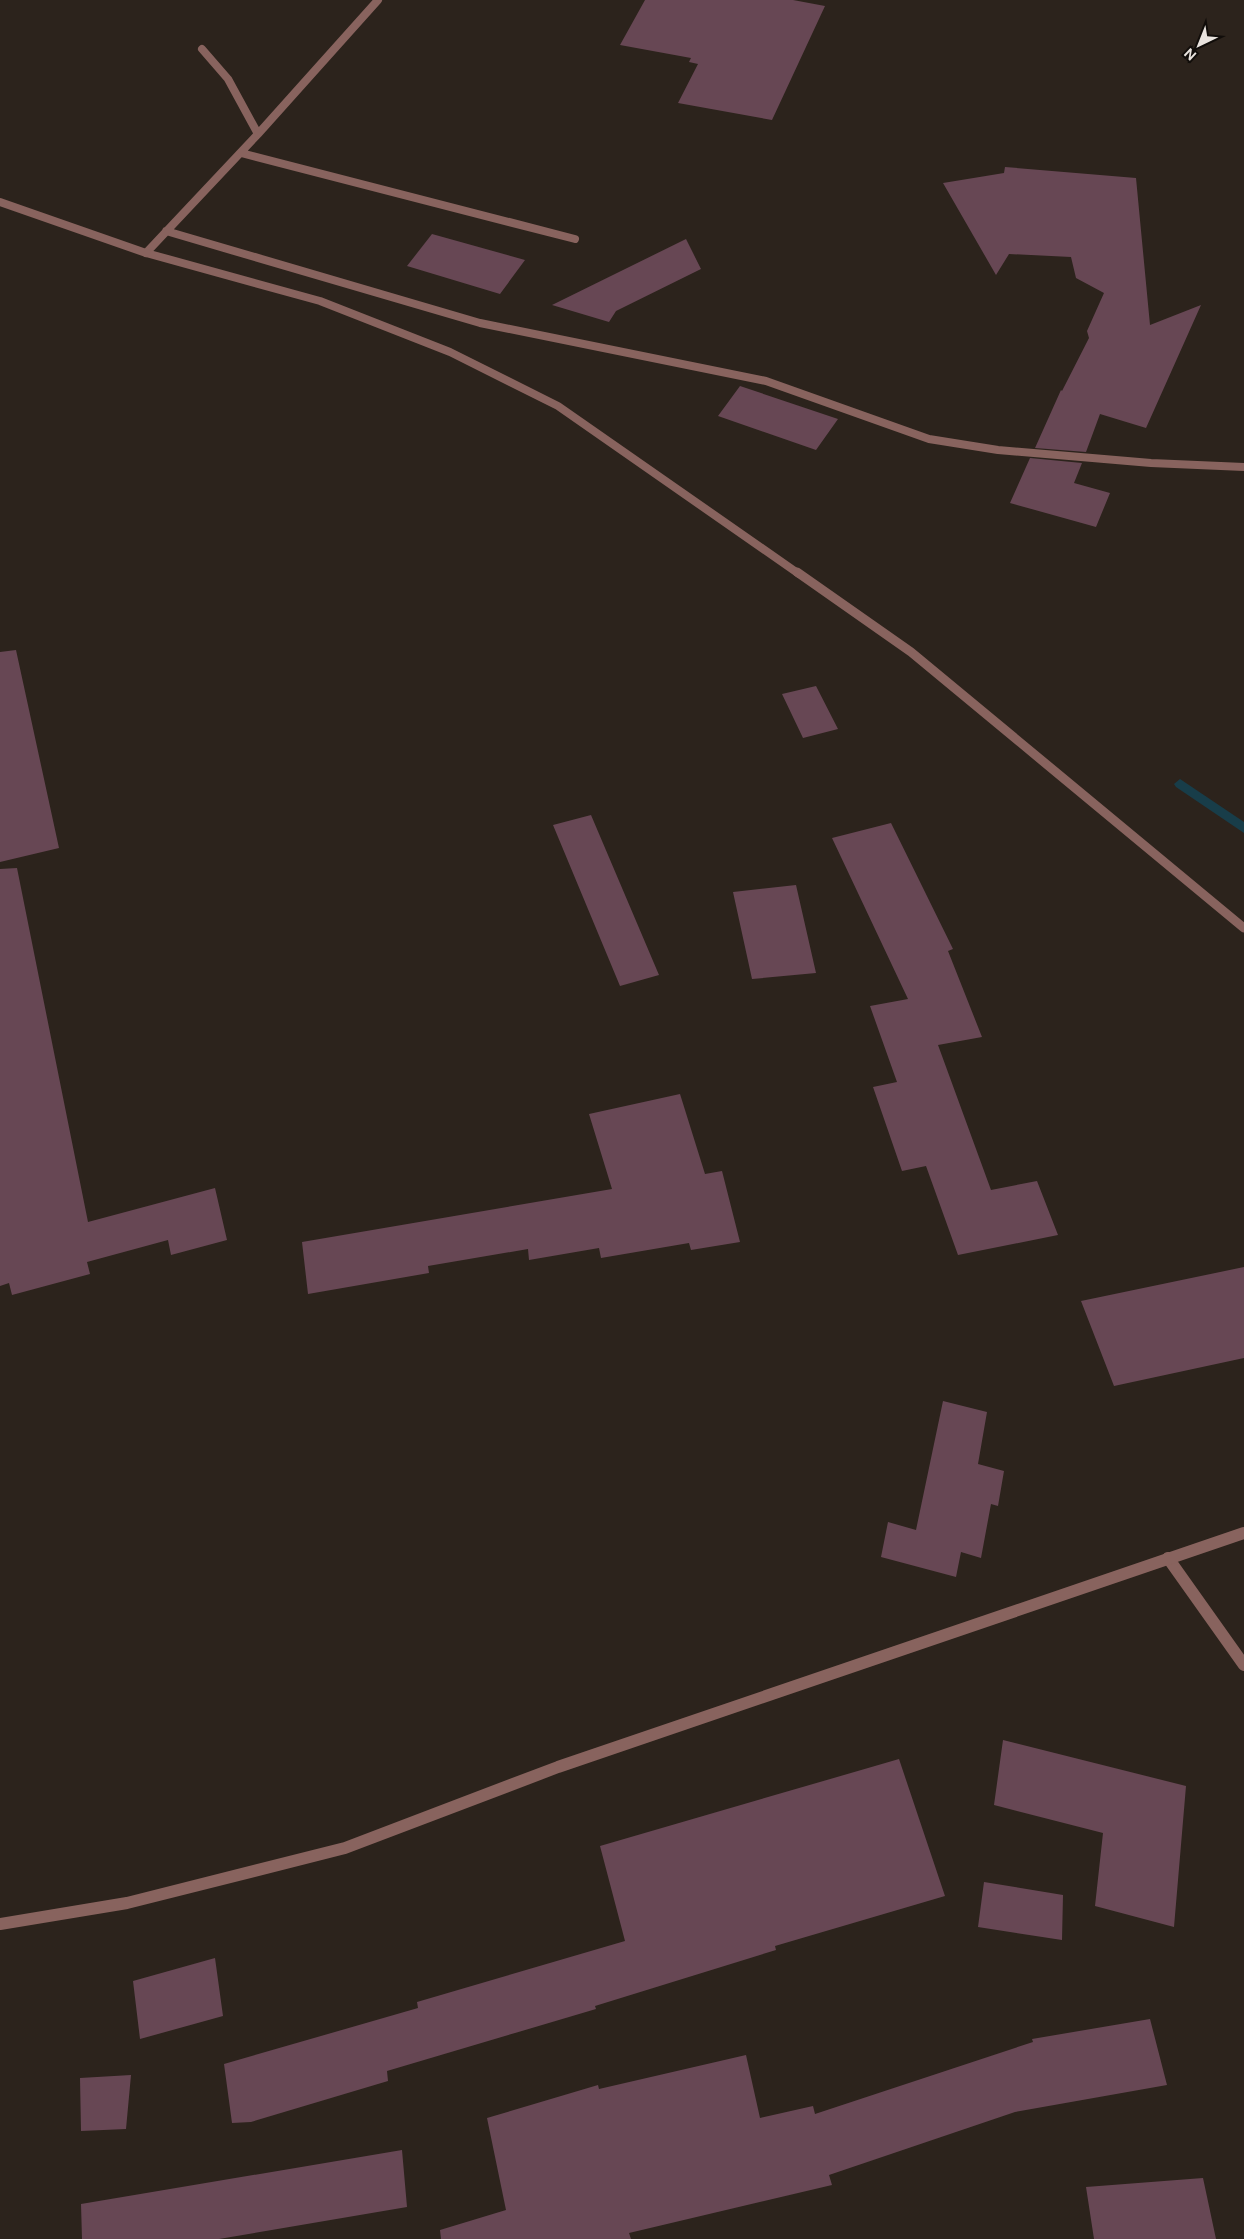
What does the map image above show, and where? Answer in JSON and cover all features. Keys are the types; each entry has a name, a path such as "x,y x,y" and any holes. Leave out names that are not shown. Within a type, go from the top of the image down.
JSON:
{"street":[{"path":"146,252 258,134 378,0"},
{"path":"202,49 228,79 258,134"},
{"path":"240,153 575,239"},
{"path":"0,202 146,252 320,301 450,352 558,406 911,652 1244,928"},
{"path":"166,231 480,323 766,381 929,439 998,450 1151,463 1244,467"},
{"path":"0,1924 127,1903 345,1848 558,1767 1244,1533"},
{"path":"1168,1558 1244,1665"}],"building":[{"path":"645,0 793,0 825,6 772,120 678,103 698,64 689,62 691,58 620,45"},
{"path":"1005,167 1136,178 1150,325 1201,305 1146,428 1100,414 1086,452 1035,448 1061,390 1089,338 1087,331 1104,293 1076,278 1071,257 1009,254 996,275 943,183 1004,173"},
{"path":"432,234 525,260 500,294 407,266"},
{"path":"686,239 701,269 616,311 609,322 552,305"},
{"path":"740,386 838,419 816,450 718,416"},
{"path":"1030,458 1082,463 1074,483 1110,493 1096,527 1010,503"},
{"path":"16,650 59,848 0,862 0,652"},
{"path":"816,686 838,729 803,738 782,694"},
{"path":"591,815 659,975 620,986 553,825"},
{"path":"891,823 953,949 948,951 982,1037 938,1045 991,1190 1037,1181 1058,1235 958,1255 926,1166 902,1171 873,1087 897,1082 870,1006 908,999 832,838"},
{"path":"17,868 88,1222 215,1188 227,1240 171,1255 168,1240 87,1262 90,1274 12,1295 9,1283 0,1286 0,869"},
{"path":"796,885 816,973 752,979 733,892"},
{"path":"680,1094 705,1174 722,1171 740,1242 691,1250 689,1243 601,1258 599,1248 529,1260 528,1249 428,1266 429,1273 308,1294 302,1242 612,1189 589,1114"},
{"path":"1244,1267 1244,1358 1114,1386 1081,1301"},
{"path":"943,1401 987,1412 978,1464 1004,1471 998,1506 991,1504 981,1558 961,1552 956,1577 881,1557 888,1522 916,1530"},
{"path":"1003,1740 1186,1786 1174,1927 1095,1906 1103,1833 994,1805"},
{"path":"899,1759 945,1896 775,1946 776,1950 595,2006 596,2009 387,2071 388,2081 251,2122 232,2123 224,2064 418,2008 417,2002 625,1941 600,1846"},
{"path":"984,1882 1063,1895 1062,1940 978,1927"},
{"path":"215,1958 223,2016 140,2039 133,1981"},
{"path":"1150,2019 1167,2085 1015,2112 829,2175 832,2185 629,2233 631,2239 441,2239 440,2230 506,2210 487,2118 598,2085 599,2089 746,2055 760,2118 813,2106 815,2114 1033,2042 1032,2039"},
{"path":"131,2075 126,2129 81,2131 80,2078"},
{"path":"402,2150 407,2207 219,2239 82,2239 81,2204"},
{"path":"1203,2178 1216,2239 1094,2239 1086,2187"}],"waterway":[{"path":"1180,784 1244,828"}]}
